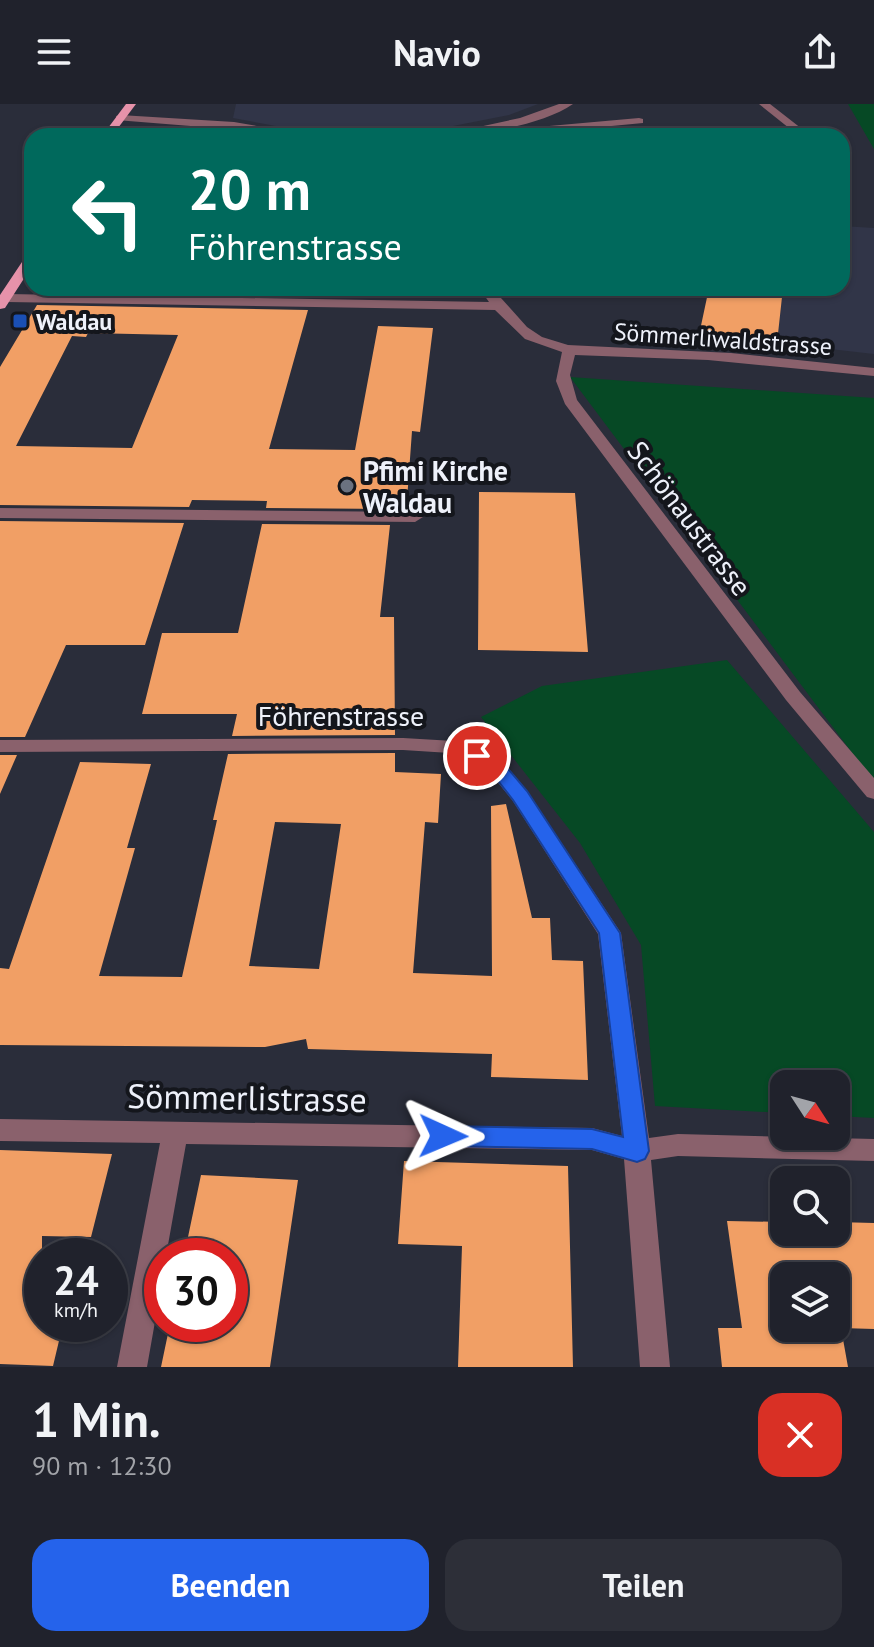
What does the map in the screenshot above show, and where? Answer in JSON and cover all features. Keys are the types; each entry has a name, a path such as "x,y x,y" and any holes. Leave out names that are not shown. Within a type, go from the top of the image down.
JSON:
{"main road":[{"path":"113,128 131,104"},
{"path":"3,301 24,268"}],"street":[{"path":"485,128 522,121 568,104"},
{"path":"764,104 796,128"},
{"path":"120,118 254,128"},
{"path":"560,128 639,121"},
{"path":"3,301 186,296"},
{"path":"248,296 499,306"},
{"path":"491,296 517,326 537,340 570,349"},
{"name":"Sömmerliwaldstrasse","path":"570,349 754,359 874,372"},
{"name":"Schönaustrasse","path":"570,349 562,373 562,386 570,401 793,696 874,792"},
{"path":"0,513 415,517"},
{"name":"Föhrenstrasse","path":"0,746 403,744 454,747 497,768 520,796 609,933 637,1151 655,1367"},
{"name":"Sömmerlistrasse","path":"0,1130 592,1139 637,1151 678,1145 874,1150"},
{"path":"132,1367 175,1132"}],"shaded area":[{"path":"236,104 538,104 509,115 443,128 287,128 233,118"},
{"path":"850,226 874,228 874,354 777,343 782,296 850,296"}],"green space":[{"path":"848,104 874,104 874,149"},
{"path":"570,377 874,398 874,782"},
{"path":"727,660 874,832 874,1118 850,1117 850,1070 770,1070 770,1112 655,1106 641,945 580,843 481,717 542,686"}],"building":[{"path":"707,296 782,296 777,343 699,335"},
{"path":"37,305 308,310 269,449 355,450 378,326 433,328 420,432 412,431 407,500 392,499 391,509 266,508 267,501 192,500 189,507 0,505 0,367","holes":["88,333 178,335 132,448 16,446 72,336 86,337"]},
{"path":"479,492 575,493 588,652 478,650"},
{"path":"0,521 184,523 145,645 66,645 25,737 0,737"},
{"path":"262,524 390,525 380,617 394,617 395,735 232,736 237,714 142,714 162,633 238,633"},
{"path":"395,753 395,772 441,774 438,823 425,822 413,973 492,976 491,806 506,804 532,918 550,918 552,960 583,961 588,1080 491,1077 492,1054 308,1049 306,1039 265,1047 0,1045 0,968 9,969 80,762 151,764 127,848 135,848 99,976 182,977 217,820 213,820 228,754","holes":["275,822 341,824 319,969 249,966"]},
{"path":"0,755 17,755 0,794"},
{"path":"0,1150 112,1154 91,1237 24,1238 24,1342 59,1342 53,1366 0,1364"},
{"path":"404,1161 568,1166 573,1367 458,1367 462,1246 398,1244"},
{"path":"201,1175 298,1180 270,1367 161,1367 166,1342 248,1342 248,1238 188,1238"},
{"path":"727,1221 770,1222 770,1246 850,1246 850,1222 874,1223 874,1329 850,1328 850,1262 770,1262 770,1342 844,1342 848,1367 722,1367 718,1328 742,1328"}],"place":[{"name":"Waldau","path":"20,321"},
{"name":"Pfimi Kirche Waldau","path":"347,486"}],"route":[{"path":"443,1136 592,1139 637,1151 609,933 520,796 497,768 477,756"}]}
